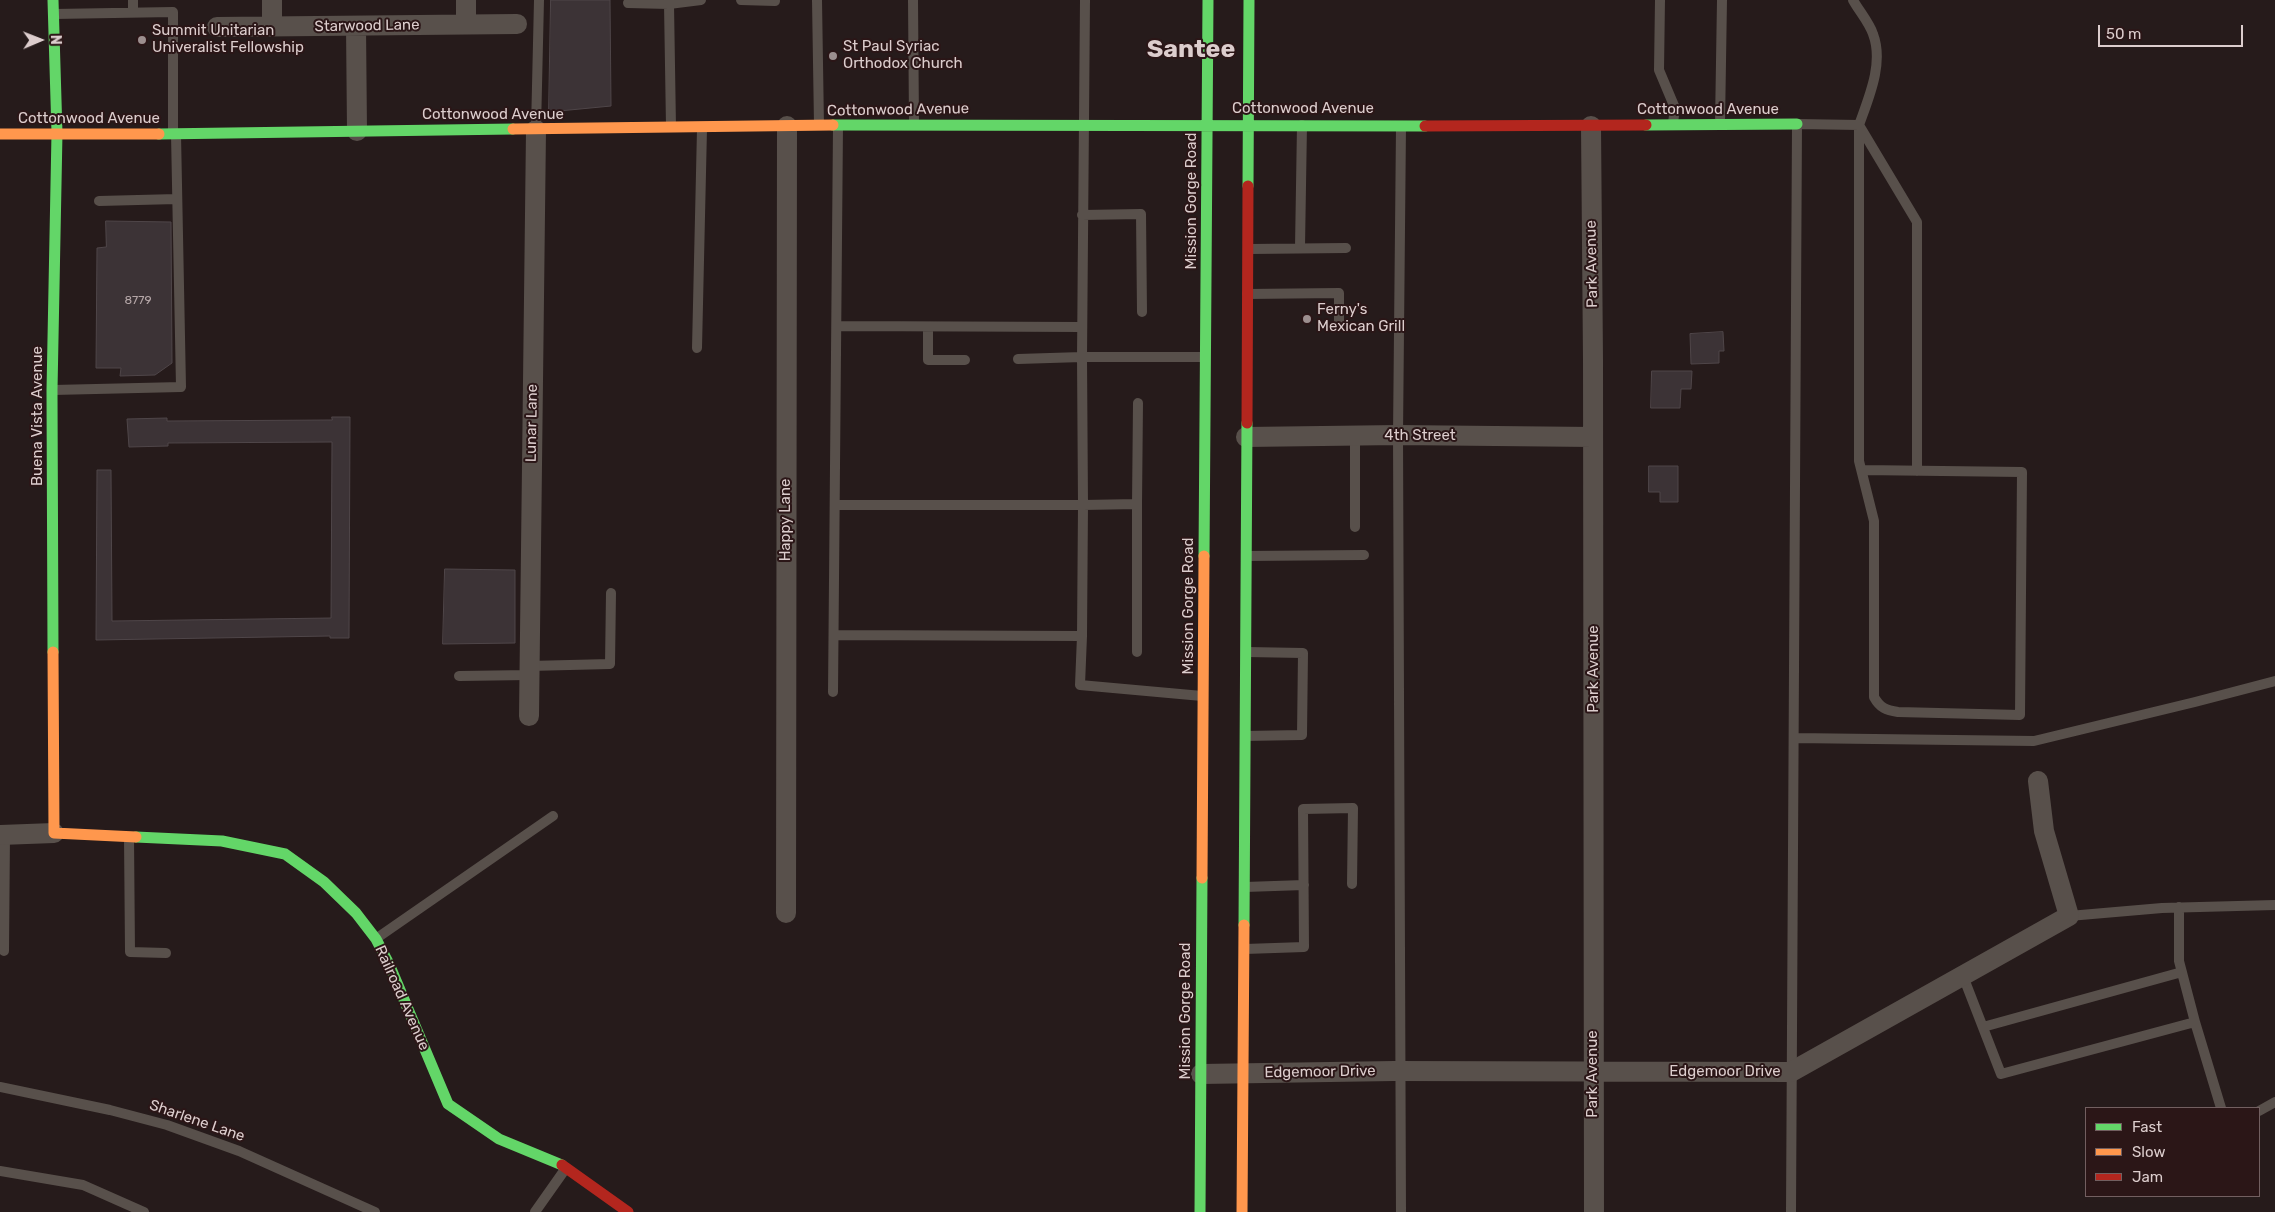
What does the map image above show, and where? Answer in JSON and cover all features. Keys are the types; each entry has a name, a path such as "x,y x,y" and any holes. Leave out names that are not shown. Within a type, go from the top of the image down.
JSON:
{"street":[{"name":"Buena Vista Avenue","path":"53,0 58,134 52,390 54,833"},
{"path":"272,0 272,26"},
{"path":"466,0 466,24"},
{"name":"Mission Gorge Road","path":"1200,1212 1208,0"},
{"path":"1242,1212 1245,949 1246,249 1249,0"},
{"name":"Starwood Lane","path":"217,27 517,24"},
{"path":"356,26 357,131"},
{"name":"Cottonwood Avenue","path":"0,134 175,134 914,124 1590,126 1797,124"},
{"name":"Happy Lane","path":"786,913 787,126"},
{"name":"Park Avenue","path":"1590,126 1593,437 1594,1212"},
{"name":"Lunar Lane","path":"529,716 536,130"},
{"name":"4th Street","path":"1246,437 1398,435 1593,437"},
{"path":"2038,781 2044,831 2070,916"},
{"name":"Railroad Avenue","path":"2,835 54,833 222,841 284,854 324,882 356,912 376,939 389,964 448,1104 499,1139 567,1167 628,1212"},
{"name":"Edgemoor Drive","path":"1201,1074 1401,1071 1791,1072 2070,916"}],"lane":[{"path":"133,0 133,12"},
{"path":"536,130 539,0"},
{"path":"628,3 669,4 701,0"},
{"path":"742,0 775,1"},
{"path":"817,0 819,126"},
{"path":"913,0 914,124"},
{"path":"1085,0 1082,215 1083,505 1080,685 1203,696"},
{"path":"1660,0 1659,70 1675,108 1673,124"},
{"path":"1720,125 1722,0"},
{"path":"1852,0 1873,33 1877,54 1874,77 1859,125 1859,462 1874,521 1873,686 1878,705 1885,710 1898,712 2020,715 2022,472 1862,470"},
{"path":"669,4 671,128"},
{"path":"52,390 181,387 173,12 53,14"},
{"path":"1300,247 1302,124"},
{"path":"1792,1212 1791,1072 1797,124 1859,125"},
{"path":"1401,125 1398,435 1401,1212"},
{"path":"1859,125 1917,222 1917,470"},
{"path":"833,692 838,326 838,126"},
{"path":"697,348 702,128"},
{"path":"99,201 177,200"},
{"path":"1082,215 1141,214 1142,312"},
{"path":"1246,249 1346,248"},
{"path":"1246,294 1339,293 1339,325"},
{"path":"838,326 1082,327"},
{"path":"928,327 928,360 965,360"},
{"path":"1018,358 1206,357"},
{"path":"1137,652 1138,403"},
{"path":"1355,435 1355,527"},
{"path":"835,506 1137,504"},
{"path":"1246,556 1364,555"},
{"path":"459,676 610,664 611,593"},
{"path":"834,635 1082,636"},
{"path":"1245,736 1302,734 1303,653 1246,652"},
{"path":"1794,738 2034,741 2195,702 2275,680"},
{"path":"1245,949 1304,947 1303,809 1353,808 1352,884"},
{"path":"376,939 553,816"},
{"path":"2,835 4,951"},
{"path":"129,836 130,952 166,953"},
{"path":"1244,887 1304,885"},
{"path":"2070,916 2179,907 2275,904"},
{"path":"2179,907 2179,960 2195,1022 2221,1107"},
{"path":"1983,1027 2182,972"},
{"path":"1963,976 2001,1074 2195,1022"},
{"name":"Sharlene Lane","path":"0,1087 110,1110 167,1125 239,1151 375,1212"},
{"path":"2260,1110 2275,1102"},
{"path":"535,1212 567,1167"},
{"path":"0,1171 83,1185 144,1212"}],"building":[{"path":"551,0 610,0 611,106 549,112"},
{"path":"106,221 171,222 172,363 155,375 120,376 121,368 96,368 97,248 106,247"},
{"path":"1723,332 1724,351 1719,351 1719,363 1691,364 1690,334"},
{"path":"1652,371 1692,371 1691,389 1681,389 1680,408 1651,408"},
{"path":"332,417 350,417 349,638 330,638 330,636 96,640 97,470 111,470 112,621 331,618 332,442 168,443 168,446 129,447 127,419 167,418 167,421 332,420"},
{"path":"1649,466 1678,466 1678,502 1660,502 1660,492 1649,492"},
{"path":"445,569 515,570 515,643 443,644"}],"traffic: fast":[{"path":"53,0 57,133 52,390 53,652"},
{"path":"1204,556 1208,0"},
{"path":"1248,186 1249,0"},
{"path":"1646,125 1797,124"},
{"path":"833,125 1425,126"},
{"path":"159,134 513,129"},
{"path":"1244,925 1247,423"},
{"path":"136,837 222,841 285,854 324,882 356,913 376,939 389,964 448,1104 499,1139 562,1165"},
{"path":"1200,1212 1202,878"}],"traffic: slow":[{"path":"513,129 833,125"},
{"path":"0,134 159,134"},
{"path":"1202,878 1204,556"},
{"path":"53,652 54,833 136,837"},
{"path":"1242,1212 1244,925"}],"traffic: jam":[{"path":"1425,126 1646,125"},
{"path":"1247,423 1248,186"},
{"path":"562,1165 628,1212"}],"place":[{"name":"Summit Unitarian Univeralist Fellowship","path":"142,40"},
{"name":"St Paul Syriac Orthodox Church","path":"833,56"},
{"name":"Ferny's Mexican Grill","path":"1307,319"}],"district":[{"name":"Santee","path":"1191,50"}]}
